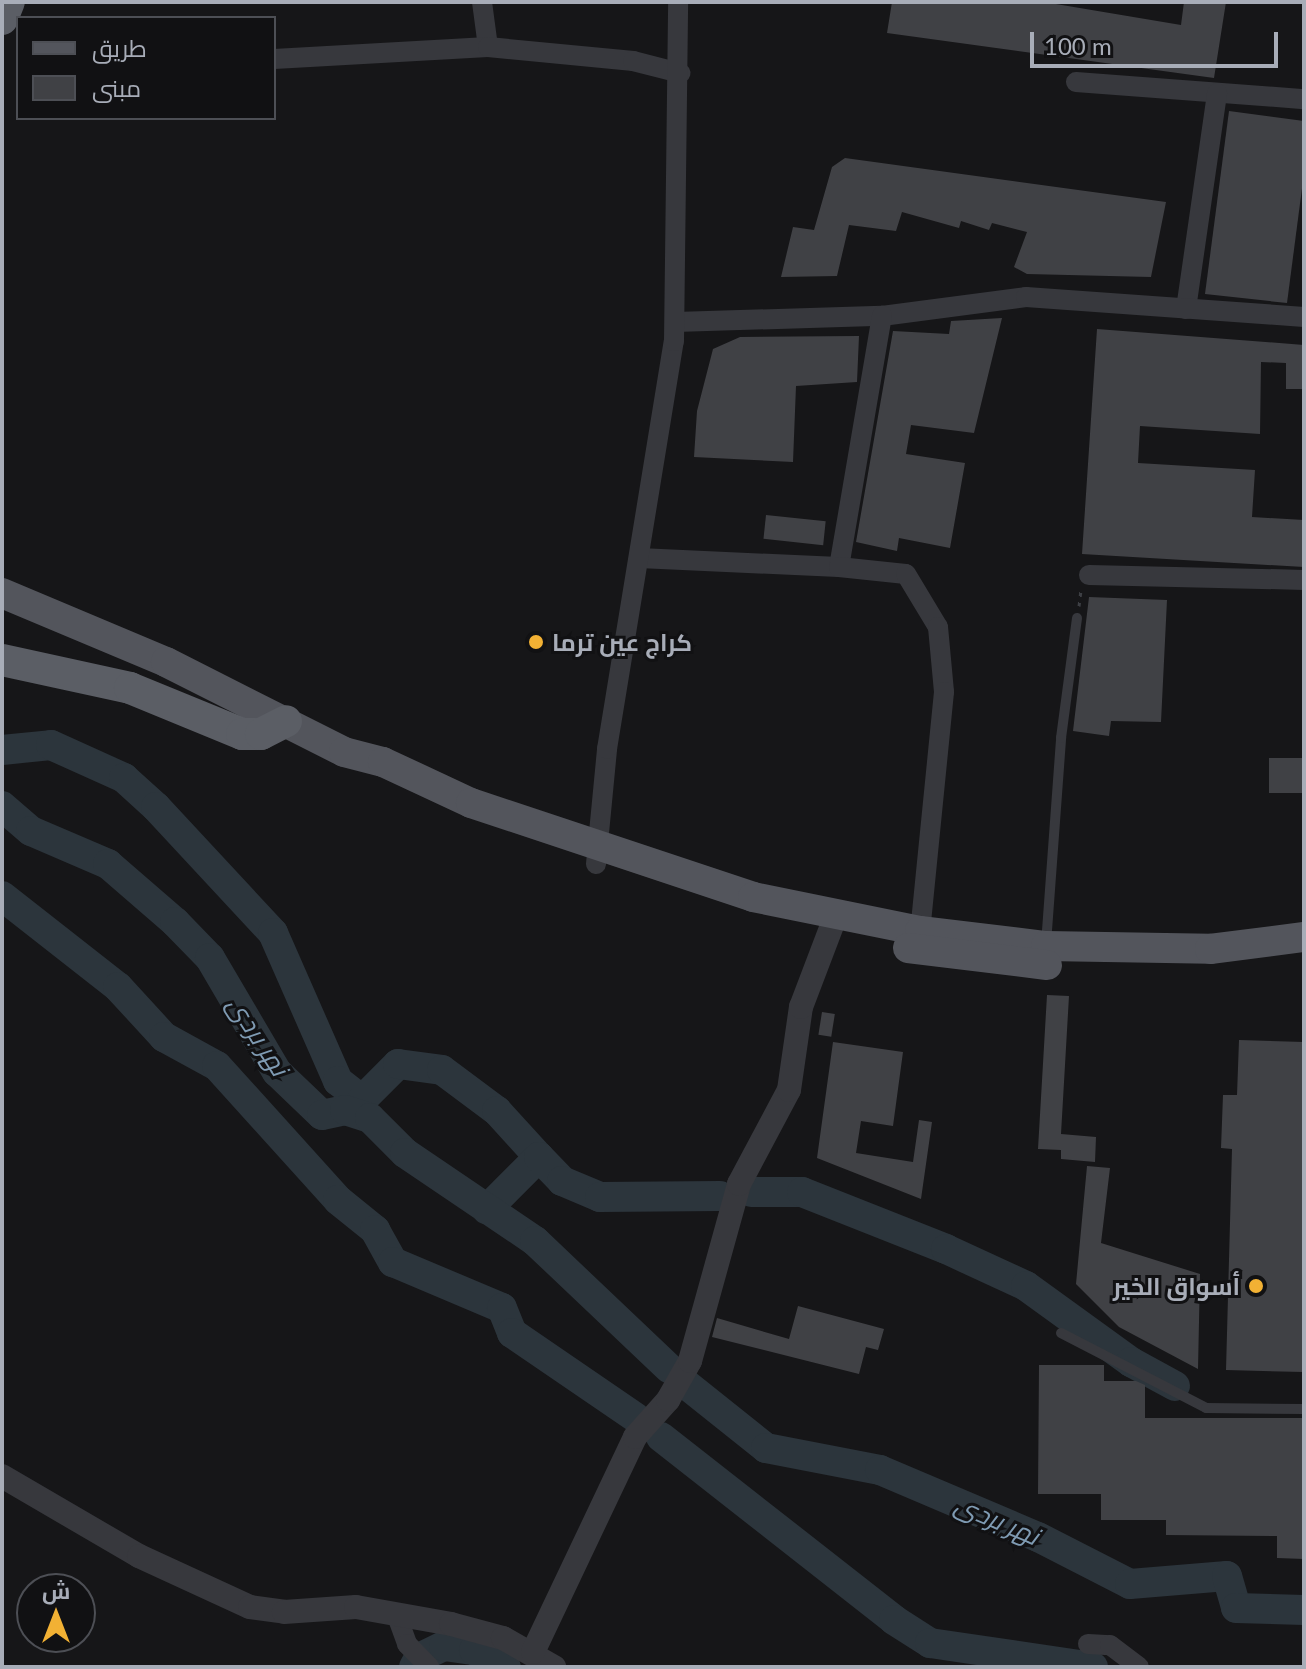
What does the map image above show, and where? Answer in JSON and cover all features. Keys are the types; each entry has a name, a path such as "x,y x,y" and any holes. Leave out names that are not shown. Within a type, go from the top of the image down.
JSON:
{"highway":[{"path":"2,19 9,2"},
{"path":"2,660 130,688 242,734 270,731 286,721"}],"main road":[{"path":"2,593 166,662 344,752 383,762 471,803 597,855 704,883 832,925 1033,965 1245,966 1304,958"},
{"path":"832,925 920,931 1046,946 1210,949 1304,937"}],"street":[{"path":"482,2 488,47"},
{"path":"597,855 675,322 680,73 678,2"},
{"path":"276,59 488,47 633,61 680,73"},
{"path":"1076,82 1304,99"},
{"path":"1186,309 1217,93"},
{"path":"675,322 882,316 1026,297 1304,317"},
{"path":"839,567 882,316"},
{"path":"639,558 839,567 906,574 938,627 944,692 920,931"},
{"path":"1089,575 1304,580"},
{"path":"533,1652 635,1437 668,1400 690,1361 739,1184 789,1090 801,1007 832,925"},
{"path":"2,1476 139,1556 250,1607 284,1612 339,1606 474,1629 533,1652 554,1667"},
{"path":"397,1616 407,1644 429,1667"},
{"path":"1088,1644 1110,1645 1139,1667"}],"lane":[{"path":"1046,946 1061,738 1077,618"},
{"path":"1061,1333 1206,1408 1304,1409"}],"path":[{"path":"1077,618 1082,583 1089,575"}],"building":[{"path":"892,2 1044,2 1181,25 1184,2 1226,2 1214,78 887,33"},
{"path":"1229,111 1304,121 1304,173 1287,303 1205,294"},
{"path":"845,158 1166,202 1151,277 1027,274 1014,267 1027,232 992,223 989,230 961,221 959,228 902,212 896,231 849,225 837,276 781,277 793,227 814,230 832,167"},
{"path":"1002,318 974,433 911,425 906,454 965,463 950,548 899,538 897,551 856,542 893,331 949,334 951,321"},
{"path":"1097,329 1304,345 1304,389 1286,389 1286,363 1261,362 1260,434 1140,426 1138,463 1255,470 1252,517 1304,520 1304,567 1082,554"},
{"path":"859,336 857,382 796,386 793,462 694,457 697,411 713,349 740,337"},
{"path":"766,515 826,521 823,545 763,539"},
{"path":"1089,597 1167,600 1161,722 1111,721 1109,736 1073,731"},
{"path":"1269,758 1304,758 1304,793 1269,793"},
{"path":"1047,995 1069,996 1061,1134 1096,1137 1095,1162 1061,1159 1061,1150 1038,1149"},
{"path":"822,1012 835,1014 831,1037 818,1035"},
{"path":"1239,1040 1304,1042 1304,1372 1226,1370 1232,1149 1221,1148 1223,1095 1237,1095"},
{"path":"833,1042 903,1052 893,1126 861,1121 856,1153 913,1162 919,1120 932,1122 921,1199 817,1158"},
{"path":"1087,1166 1110,1168 1101,1243 1200,1274 1198,1369 1119,1327 1076,1284"},
{"path":"798,1306 884,1329 878,1350 866,1347 859,1374 712,1337 717,1318 789,1339"},
{"path":"1039,1365 1104,1365 1104,1381 1136,1381 1145,1385 1145,1418 1304,1418 1304,1559 1277,1558 1277,1536 1166,1535 1166,1520 1101,1520 1101,1494 1038,1494"}],"waterway":[{"path":"2,750 51,745 124,778 156,807 273,933 338,1081 362,1100 398,1064 442,1070 497,1111 539,1157 487,1209"},
{"name":"نهر بردى","path":"2,806 31,831 108,864 175,922 210,958 277,1072 322,1115 345,1110 370,1118 405,1153 535,1241 669,1368"},
{"name":"نهر بردى","path":"2,896 118,987 164,1037 217,1066 338,1200 375,1230 393,1262 502,1308 512,1333 636,1418"},
{"path":"539,1157 562,1181 600,1197 720,1196"},
{"path":"751,1192 802,1192 946,1249 1026,1286 1131,1362 1175,1386"},
{"name":"نهر بردى","path":"687,1385 766,1448 880,1470 1038,1537 1130,1584 1227,1576 1236,1608 1304,1610"},
{"name":"نهر بردى","path":"661,1437 894,1620 930,1643 1093,1667"},
{"name":"نهر بردى","path":"414,1667 419,1658 444,1646 474,1650 506,1667"}],"place":[{"name":"كراج عين ترما","path":"536,642"},
{"name":"أسواق الخير","path":"1256,1286"}]}
